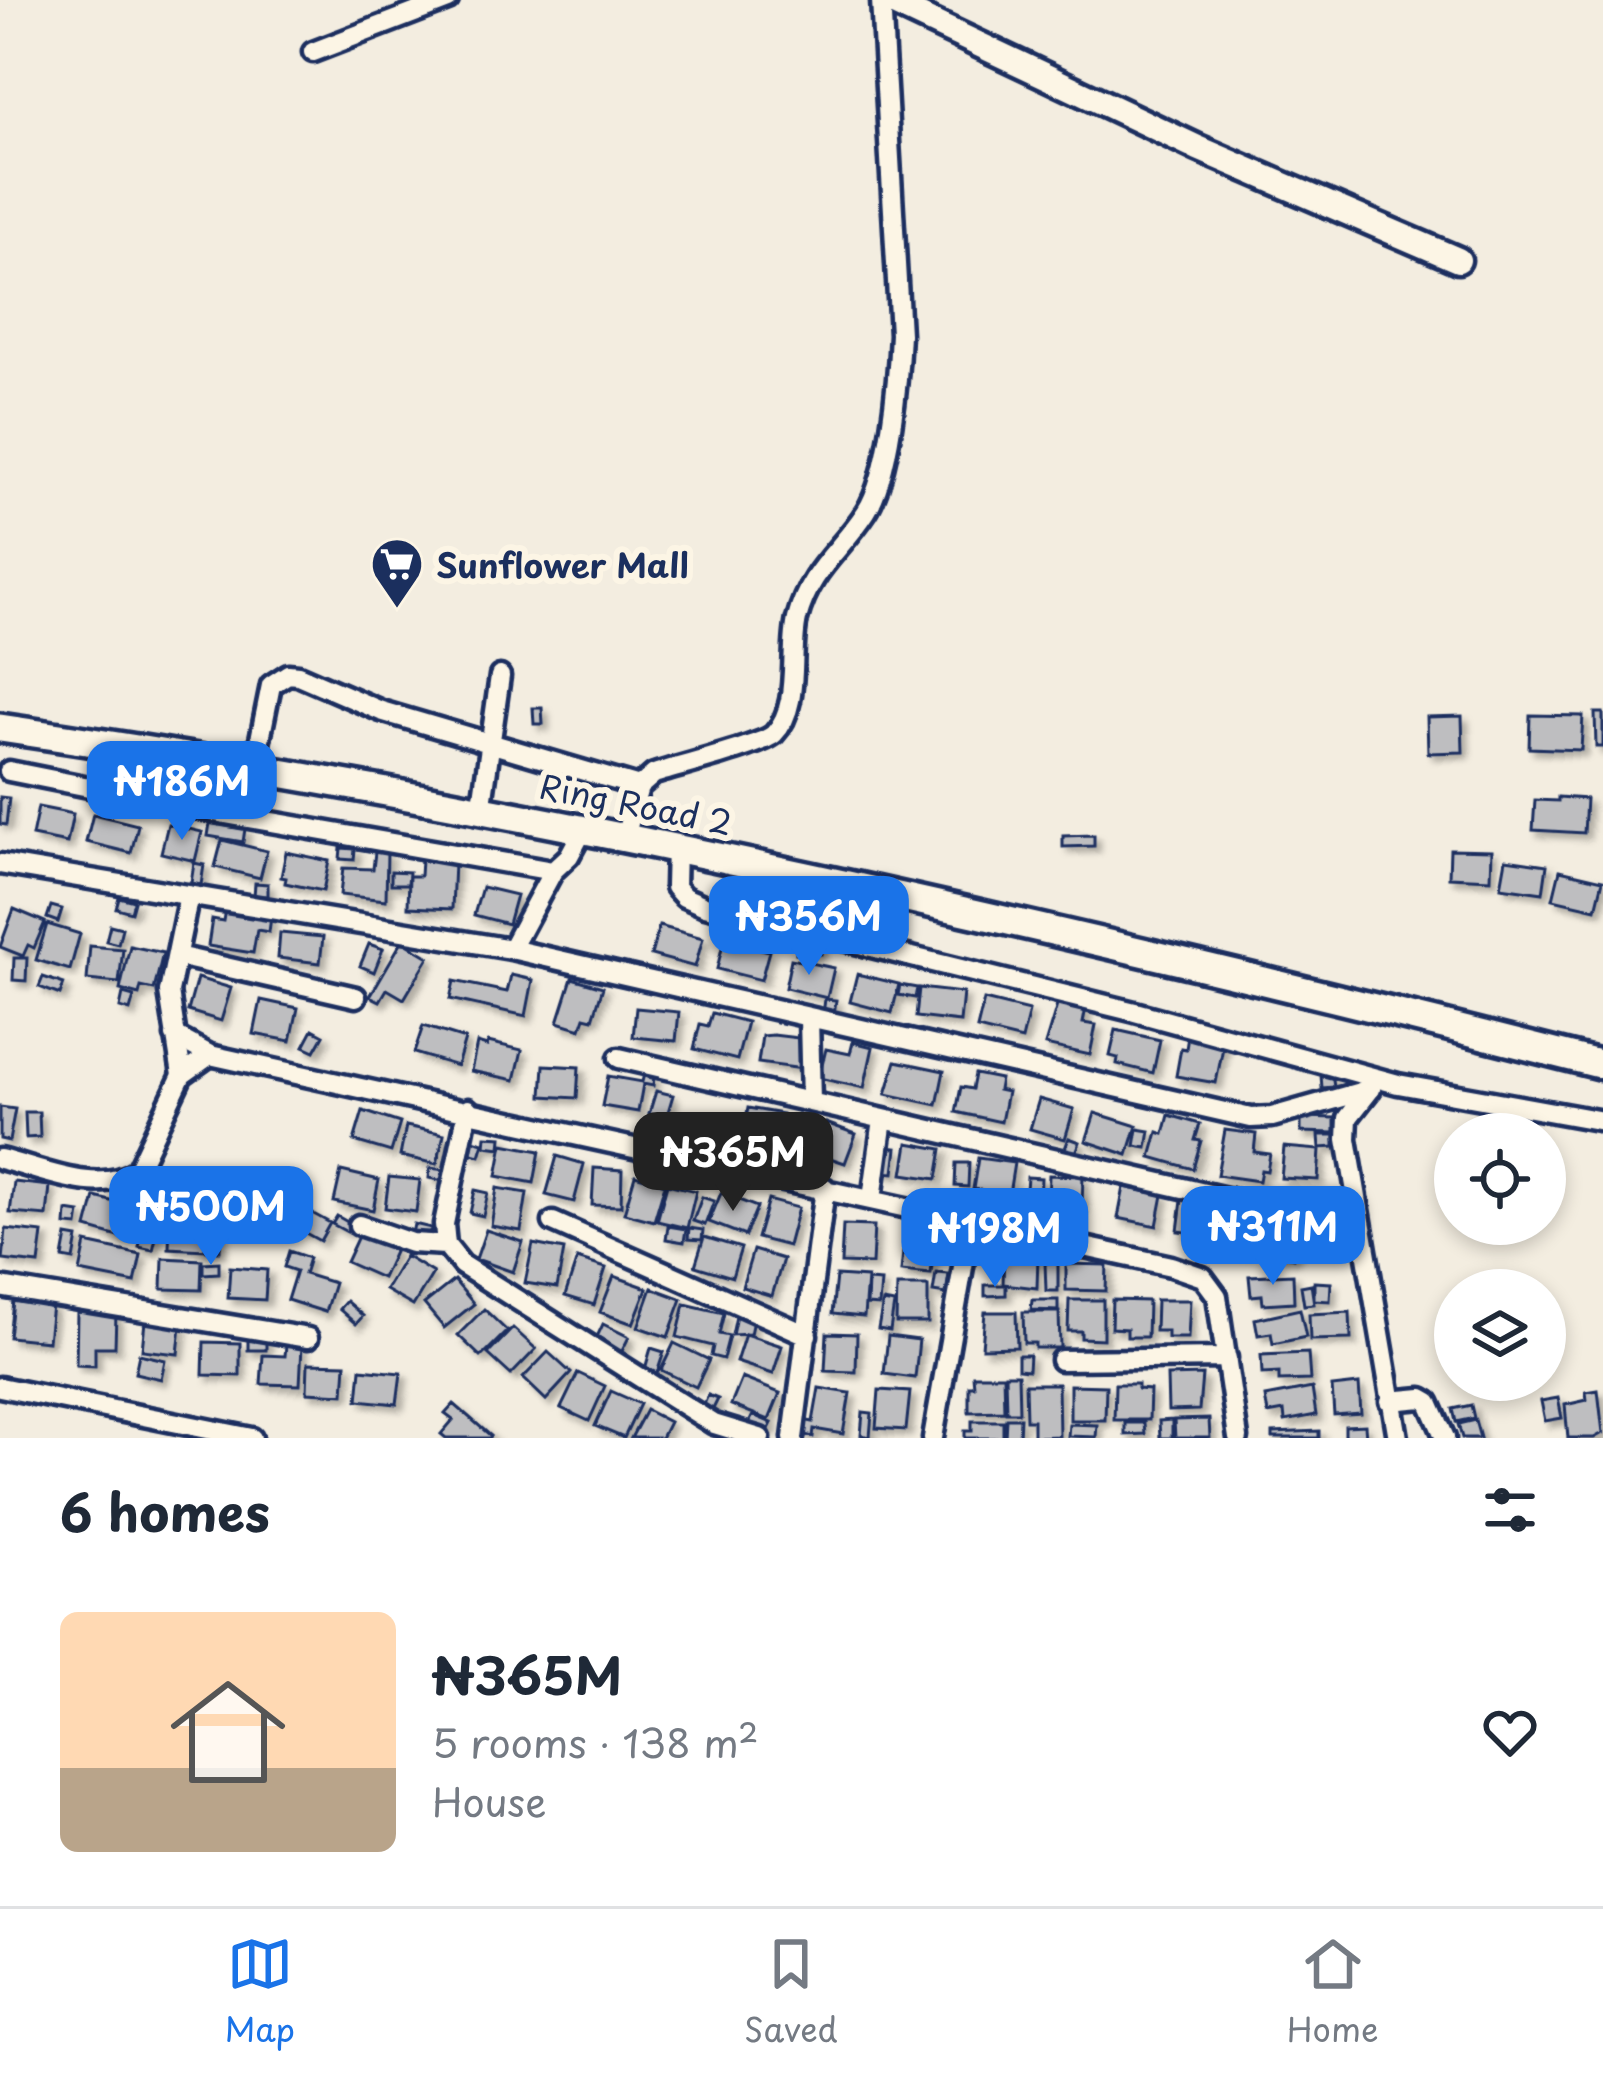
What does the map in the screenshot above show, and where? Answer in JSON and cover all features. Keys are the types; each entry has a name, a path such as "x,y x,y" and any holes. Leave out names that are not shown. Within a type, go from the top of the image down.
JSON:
{"main road":[{"name":"Ring Road 2","path":"0,728 676,846 1018,921 1603,1065"}],"street":[{"path":"314,52 448,0"},
{"path":"625,837 639,788 654,775 771,738 784,721 796,623 806,591 817,570 868,510 880,473 898,389 900,334 883,0 914,7 1198,148 1458,260"},
{"path":"254,769 267,693 287,674 310,677 381,711 639,788"},
{"path":"481,811 500,676"},
{"path":"10,771 553,871"},
{"path":"511,949 553,871 569,856 584,830"},
{"path":"676,846 675,887 684,897 705,906 1135,1012 1398,1084 1603,1121"},
{"path":"0,863 511,949 1251,1118 1272,1117 1398,1084"},
{"path":"182,1075 169,992 189,895"},
{"path":"177,956 356,997"},
{"path":"809,1018 811,1102"},
{"path":"175,1036 209,1055 971,1221 1203,1277 1217,1296 1238,1438"},
{"path":"0,1160 104,1184 123,1180 137,1170 182,1075 209,1055"},
{"path":"620,1058 1248,1203"},
{"path":"1371,1089 1348,1118 1347,1139 1398,1438"},
{"path":"468,1109 445,1224 446,1245 462,1265 714,1424 760,1438"},
{"path":"872,1199 884,1119"},
{"path":"793,1438 825,1189"},
{"path":"933,1438 971,1221"},
{"path":"554,1222 807,1335"},
{"path":"359,1225 411,1243 446,1245"},
{"path":"0,1287 308,1337"},
{"path":"1060,1360 1227,1358"},
{"path":"0,1387 252,1438"},
{"path":"1390,1402 1415,1396 1429,1402 1445,1438"}],"building":[{"path":"533,708 542,708 543,724 534,724"},
{"path":"1595,713 1603,713 1603,747 1596,747"},
{"path":"1530,715 1583,716 1581,750 1529,748"},
{"path":"1462,716 1463,752 1428,753 1427,717"},
{"path":"0,797 9,798 6,825 0,824"},
{"path":"1558,797 1586,799 1584,833 1533,830 1535,800 1558,801"},
{"path":"38,807 73,814 67,843 32,836"},
{"path":"93,814 138,825 131,853 86,842"},
{"path":"210,823 245,829 243,842 208,836"},
{"path":"168,824 202,832 195,861 161,853"},
{"path":"1094,835 1094,846 1063,847 1063,836"},
{"path":"222,840 267,851 260,878 215,867"},
{"path":"341,848 355,849 354,860 340,859"},
{"path":"1450,849 1492,850 1491,879 1449,877"},
{"path":"286,852 329,861 323,891 285,883 286,878 281,877"},
{"path":"375,852 387,853 386,900 340,895 343,868 373,869"},
{"path":"1506,859 1547,865 1543,893 1501,887"},
{"path":"421,860 454,862 452,909 408,907 409,876 420,876"},
{"path":"194,863 204,865 201,885 191,883"},
{"path":"1560,870 1603,880 1596,909 1553,899"},
{"path":"391,871 409,872 408,884 391,884"},
{"path":"255,883 268,884 268,896 254,896"},
{"path":"482,887 516,895 508,924 474,915"},
{"path":"119,897 134,901 131,912 116,908"},
{"path":"51,906 62,909 58,922 47,918"},
{"path":"14,909 45,922 34,948 28,945 23,956 0,947"},
{"path":"225,909 271,917 269,932 257,930 253,953 208,946 212,919 223,921"},
{"path":"47,924 80,934 70,970 36,960"},
{"path":"110,925 122,928 118,944 106,941"},
{"path":"659,926 703,938 695,967 651,955"},
{"path":"280,933 323,937 320,963 278,958"},
{"path":"724,939 769,951 761,980 717,969"},
{"path":"402,941 429,957 404,999 387,989 380,1001 370,996"},
{"path":"797,941 821,942 821,954 796,953"},
{"path":"369,944 383,949 374,972 360,966"},
{"path":"90,946 123,949 119,983 87,980"},
{"path":"130,946 163,953 154,990 141,987 139,995 120,990"},
{"path":"14,958 27,958 26,981 13,980"},
{"path":"791,959 834,968 827,998 785,988"},
{"path":"857,974 899,984 892,1013 850,1002"},
{"path":"511,975 533,980 526,1016 450,999 454,981 507,992"},
{"path":"43,977 64,984 60,995 39,987"},
{"path":"197,978 231,988 221,1021 188,1011"},
{"path":"572,978 603,987 593,1019 585,1017 581,1029 558,1022"},
{"path":"900,985 917,988 915,998 898,995"},
{"path":"919,988 963,993 960,1022 916,1017"},
{"path":"123,994 134,997 130,1011 120,1008"},
{"path":"825,999 836,1000 834,1015 823,1014"},
{"path":"261,1000 298,1008 291,1041 254,1034"},
{"path":"984,1000 1029,1011 1022,1040 977,1029"},
{"path":"1058,1002 1086,1008 1083,1023 1096,1025 1090,1055 1045,1045"},
{"path":"636,1008 679,1012 676,1041 633,1037"},
{"path":"712,1013 747,1022 737,1060 694,1049 700,1024 708,1026"},
{"path":"423,1026 465,1039 457,1066 414,1053"},
{"path":"313,1029 324,1035 315,1051 304,1046"},
{"path":"1116,1030 1160,1040 1153,1073 1117,1064 1118,1058 1110,1056"},
{"path":"762,1036 807,1039 803,1069 758,1063"},
{"path":"1188,1036 1224,1042 1216,1083 1176,1076"},
{"path":"488,1042 522,1050 515,1080 471,1071 477,1043 487,1046"},
{"path":"853,1042 873,1047 864,1088 819,1078 826,1049 850,1054"},
{"path":"896,1061 944,1071 937,1105 886,1094"},
{"path":"544,1065 579,1067 577,1098 542,1096"},
{"path":"644,1074 654,1076 653,1086 643,1084 638,1112 602,1106 608,1076 642,1082"},
{"path":"975,1074 1000,1079 998,1090 1007,1092 1001,1122 956,1112 961,1087 972,1089"},
{"path":"1332,1074 1334,1087 1322,1088 1321,1075"},
{"path":"656,1091 673,1095 666,1119 649,1114"},
{"path":"1039,1099 1074,1109 1065,1139 1030,1129"},
{"path":"0,1107 15,1109 9,1141 0,1139"},
{"path":"748,1108 782,1114 776,1146 742,1139"},
{"path":"363,1111 400,1123 391,1152 354,1141"},
{"path":"25,1112 39,1112 40,1137 26,1138"},
{"path":"1095,1113 1137,1126 1128,1155 1086,1141"},
{"path":"723,1115 742,1118 736,1147 717,1143"},
{"path":"1169,1115 1200,1124 1195,1140 1201,1141 1193,1169 1151,1157"},
{"path":"1301,1117 1335,1118 1335,1133 1301,1132"},
{"path":"826,1123 856,1134 845,1163 815,1153"},
{"path":"406,1126 444,1134 437,1164 400,1156"},
{"path":"1138,1129 1150,1131 1147,1148 1135,1146"},
{"path":"1225,1130 1256,1134 1254,1152 1270,1154 1267,1171 1261,1170 1259,1181 1217,1175"},
{"path":"1319,1135 1335,1135 1335,1147 1320,1148"},
{"path":"486,1136 502,1137 501,1148 485,1146"},
{"path":"1069,1138 1080,1142 1075,1155 1064,1151"},
{"path":"473,1140 484,1143 480,1156 469,1153"},
{"path":"908,1143 942,1149 937,1179 903,1174"},
{"path":"503,1144 540,1151 534,1183 497,1176"},
{"path":"885,1147 897,1148 894,1173 882,1172"},
{"path":"1284,1147 1320,1150 1318,1180 1281,1178"},
{"path":"557,1156 584,1164 574,1202 546,1195"},
{"path":"978,1158 1014,1163 1009,1194 973,1189"},
{"path":"956,1163 969,1163 968,1187 955,1186"},
{"path":"430,1168 445,1170 443,1181 429,1178"},
{"path":"594,1168 622,1170 621,1206 592,1205"},
{"path":"341,1171 379,1180 373,1210 334,1202"},
{"path":"635,1175 665,1184 654,1221 624,1213"},
{"path":"1049,1175 1083,1176 1082,1206 1048,1205"},
{"path":"389,1177 420,1180 416,1212 385,1208"},
{"path":"1027,1177 1041,1178 1040,1203 1025,1202"},
{"path":"14,1182 50,1186 47,1216 10,1213"},
{"path":"667,1184 696,1191 687,1228 657,1221"},
{"path":"1124,1187 1163,1195 1157,1226 1118,1218"},
{"path":"497,1188 527,1193 521,1231 491,1226"},
{"path":"475,1190 488,1193 483,1216 470,1213"},
{"path":"721,1193 757,1207 745,1236 709,1222"},
{"path":"95,1197 131,1206 122,1238 87,1228"},
{"path":"702,1197 714,1201 705,1225 693,1221"},
{"path":"1339,1197 1341,1216 1331,1217 1329,1198"},
{"path":"768,1200 798,1208 788,1246 757,1238"},
{"path":"1182,1200 1215,1204 1211,1235 1178,1231"},
{"path":"67,1211 80,1213 78,1226 66,1225"},
{"path":"310,1212 330,1223 320,1241 300,1230"},
{"path":"214,1213 224,1214 222,1231 211,1229"},
{"path":"337,1216 351,1224 347,1232 332,1224"},
{"path":"145,1218 160,1222 153,1250 139,1247"},
{"path":"170,1219 207,1220 205,1250 169,1248"},
{"path":"1265,1222 1300,1230 1293,1258 1258,1250"},
{"path":"414,1224 431,1228 428,1238 412,1234"},
{"path":"843,1225 874,1226 872,1264 841,1263"},
{"path":"668,1226 686,1229 684,1242 666,1239"},
{"path":"1229,1226 1245,1227 1243,1251 1227,1249"},
{"path":"689,1228 703,1230 702,1240 688,1239"},
{"path":"6,1229 43,1233 39,1264 3,1260"},
{"path":"486,1230 523,1242 513,1272 476,1259"},
{"path":"905,1233 935,1236 931,1274 901,1271"},
{"path":"208,1234 221,1235 220,1251 207,1251"},
{"path":"359,1234 395,1250 382,1278 346,1262"},
{"path":"67,1236 78,1238 74,1260 63,1258"},
{"path":"704,1237 741,1248 732,1277 695,1266"},
{"path":"86,1243 141,1255 135,1283 80,1272"},
{"path":"533,1244 564,1250 557,1288 525,1283"},
{"path":"753,1250 783,1259 772,1296 742,1287"},
{"path":"289,1251 309,1258 304,1274 334,1283 325,1312 287,1300 296,1271 284,1267"},
{"path":"1004,1254 1038,1255 1037,1288 1003,1284"},
{"path":"405,1256 433,1273 413,1306 385,1290"},
{"path":"163,1258 202,1260 201,1290 162,1289"},
{"path":"577,1259 606,1268 594,1305 565,1296"},
{"path":"219,1262 219,1273 203,1274 203,1263"},
{"path":"1058,1262 1058,1291 1046,1291 1045,1263"},
{"path":"1066,1264 1107,1265 1106,1291 1066,1290"},
{"path":"230,1267 267,1270 265,1300 228,1298"},
{"path":"936,1273 949,1274 946,1294 933,1292"},
{"path":"1293,1274 1294,1302 1263,1304 1262,1295 1251,1296 1249,1276"},
{"path":"614,1276 647,1288 633,1324 600,1312"},
{"path":"836,1276 867,1278 864,1317 832,1314"},
{"path":"454,1280 474,1304 444,1328 424,1304"},
{"path":"868,1281 881,1282 879,1306 867,1305"},
{"path":"1314,1282 1331,1283 1330,1301 1314,1300"},
{"path":"1311,1284 1314,1304 1304,1305 1301,1286"},
{"path":"985,1285 1006,1285 1006,1295 985,1296"},
{"path":"897,1286 928,1286 928,1323 896,1323"},
{"path":"652,1288 682,1299 668,1337 638,1327"},
{"path":"1032,1300 1058,1300 1058,1311 1031,1310"},
{"path":"1069,1300 1103,1300 1103,1339 1081,1338 1081,1331 1068,1331"},
{"path":"1112,1300 1148,1301 1147,1337 1127,1337 1127,1329 1111,1328"},
{"path":"1156,1300 1190,1300 1188,1338 1167,1338 1167,1331 1155,1331"},
{"path":"13,1301 52,1305 48,1341 9,1337"},
{"path":"346,1301 363,1316 356,1324 339,1309"},
{"path":"883,1302 894,1304 890,1331 878,1329"},
{"path":"685,1304 724,1313 719,1334 729,1336 723,1359 711,1356 713,1346 677,1337"},
{"path":"484,1309 507,1331 481,1357 458,1335"},
{"path":"1300,1309 1306,1337 1273,1344 1271,1333 1258,1335 1255,1319"},
{"path":"77,1312 116,1313 115,1347 95,1347 95,1366 76,1365"},
{"path":"985,1312 1016,1312 1017,1347 982,1348"},
{"path":"1023,1312 1059,1312 1060,1348 1024,1343"},
{"path":"1350,1312 1351,1339 1310,1340 1309,1314"},
{"path":"736,1316 753,1320 750,1334 732,1335"},
{"path":"145,1321 181,1325 178,1354 142,1350"},
{"path":"603,1324 629,1337 621,1353 595,1341"},
{"path":"513,1328 536,1349 511,1375 488,1354"},
{"path":"827,1333 857,1334 856,1372 825,1371"},
{"path":"745,1334 782,1346 773,1374 736,1362"},
{"path":"888,1336 919,1340 915,1378 884,1374"},
{"path":"248,1337 266,1338 266,1350 248,1350"},
{"path":"204,1342 240,1343 240,1376 203,1375"},
{"path":"674,1343 709,1360 696,1387 661,1370"},
{"path":"286,1345 302,1346 300,1385 261,1384 263,1355 285,1356"},
{"path":"651,1348 664,1352 657,1373 645,1369"},
{"path":"548,1352 571,1373 546,1400 523,1378"},
{"path":"1308,1353 1310,1380 1279,1381 1279,1373 1262,1374 1261,1355"},
{"path":"139,1354 165,1360 161,1379 135,1373"},
{"path":"1018,1355 1029,1355 1028,1370 1018,1369"},
{"path":"308,1363 346,1364 344,1394 307,1392"},
{"path":"361,1369 401,1373 397,1404 358,1400"},
{"path":"578,1373 605,1386 589,1421 561,1408"},
{"path":"1005,1374 1018,1374 1019,1412 1006,1412"},
{"path":"973,1375 1003,1375 1004,1411 969,1412"},
{"path":"1202,1375 1199,1410 1168,1411 1167,1376"},
{"path":"742,1378 780,1393 769,1420 731,1405"},
{"path":"1025,1384 1058,1384 1059,1436 1033,1437 1033,1420 1026,1420"},
{"path":"1115,1384 1138,1384 1138,1389 1150,1390 1149,1420 1114,1420"},
{"path":"1359,1384 1361,1413 1334,1415 1332,1387"},
{"path":"1070,1385 1106,1386 1105,1420 1070,1420"},
{"path":"819,1388 850,1393 843,1434 814,1429 813,1437 801,1434 803,1420 813,1422"},
{"path":"1312,1388 1316,1415 1285,1421 1284,1411 1268,1414 1265,1397"},
{"path":"879,1390 910,1392 906,1430 876,1428"},
{"path":"1598,1390 1603,1433 1594,1438 1568,1438 1565,1405 1587,1400 1586,1392"},
{"path":"611,1391 640,1404 624,1438 595,1426"},
{"path":"708,1395 718,1399 711,1413 702,1409"},
{"path":"1541,1401 1559,1401 1562,1418 1545,1421"},
{"path":"454,1404 491,1436 446,1438 441,1434 453,1420 445,1414"},
{"path":"1471,1405 1474,1418 1456,1422 1453,1409"},
{"path":"646,1410 669,1422 661,1438 631,1438"},
{"path":"863,1412 872,1413 870,1437 861,1435"},
{"path":"753,1415 772,1423 768,1431 749,1423"},
{"path":"1006,1418 1020,1418 1019,1438 1005,1438"},
{"path":"1209,1419 1210,1438 1175,1438 1174,1420"},
{"path":"1172,1420 1172,1438 1160,1438 1159,1421"},
{"path":"1475,1420 1480,1438 1462,1438 1458,1424"},
{"path":"972,1421 1003,1421 1003,1438 965,1438 965,1431 972,1431"},
{"path":"1125,1423 1144,1423 1145,1434 1125,1435"},
{"path":"1069,1424 1097,1425 1096,1437 1068,1436"},
{"path":"1365,1425 1366,1438 1345,1438 1345,1426"},
{"path":"1319,1431 1319,1438 1273,1438 1273,1433"}],"place":[{"name":"Sunflower Mall","path":"397,610"}]}
